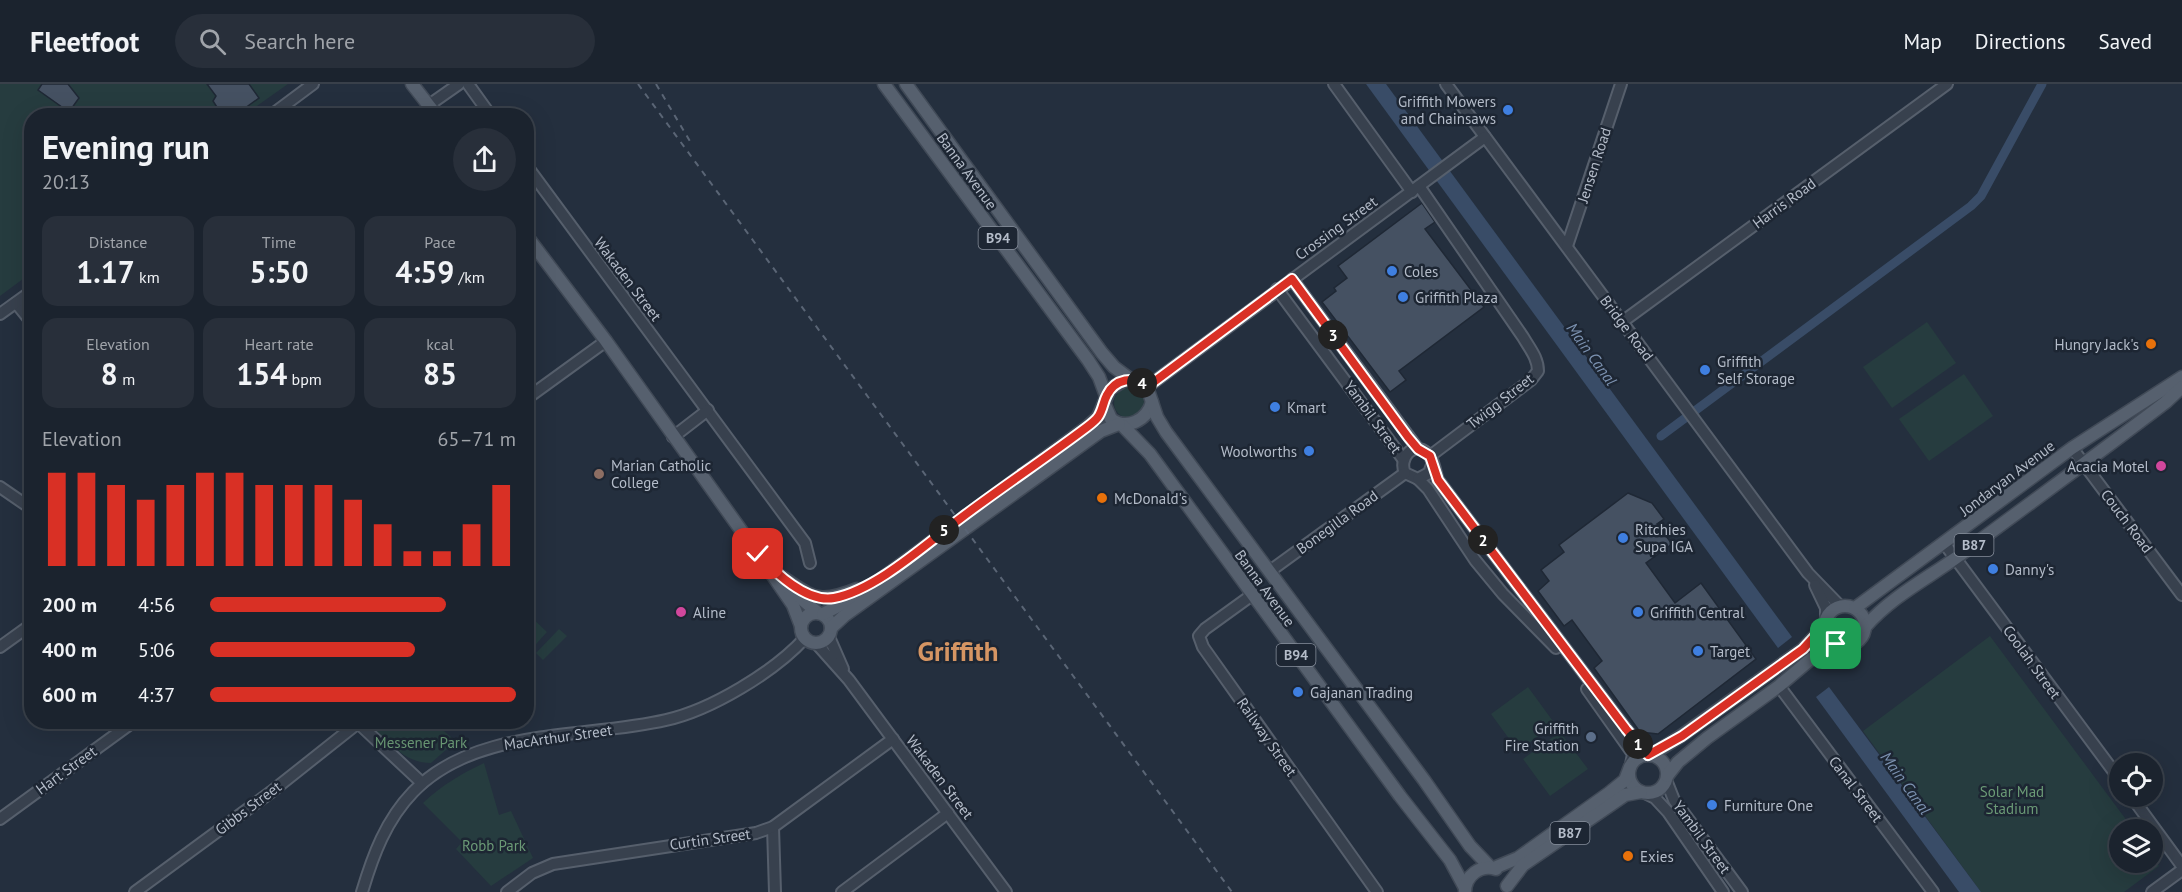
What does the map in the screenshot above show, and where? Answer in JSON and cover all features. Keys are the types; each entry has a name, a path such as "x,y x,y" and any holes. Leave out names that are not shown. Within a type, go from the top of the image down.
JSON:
{"main road":[{"path":"412,84 431,108"},
{"name":"Banna Avenue","path":"884,84 1088,360 1099,377 1105,399"},
{"name":"Banna Avenue","path":"906,84 1102,353 1114,368 1130,379"},
{"name":"Wakaden Street","path":"534,246 606,341 758,554 793,605 807,636"},
{"name":"Jondaryan Avenue","path":"1855,608 2072,448 2182,377"},
{"path":"1130,379 1116,384 1105,399 1098,417 1087,427 880,579 846,602 805,618 807,636 830,632 964,528 1101,431 1121,424 1131,424 1143,418 1152,402"},
{"name":"B94","path":"1130,379 1147,387 1152,402"},
{"name":"B87","path":"1465,890 1474,873 1518,858 1625,780 1631,766 1641,756 1649,755 1682,736 1785,662 1807,654 1848,646 1860,639 1865,627 1892,600 1956,558 2085,464 2166,402 2182,387"},
{"name":"B94","path":"1105,399 1108,415 1121,424"},
{"name":"Banna Avenue","path":"1152,402 1157,417 1166,432 1470,846 1492,867"},
{"name":"Banna Avenue","path":"1121,424 1150,454 1450,860 1465,890"},
{"name":"Wakaden Street","path":"758,554 797,597 820,614"},
{"path":"777,574 801,591 821,598 834,598 880,579"},
{"path":"1840,606 1855,608 1862,616 1865,627"},
{"name":"B87","path":"1507,889 1522,866 1618,799 1625,795 1658,790 1678,762 1794,674 1829,613 1840,606"},
{"path":"820,614 829,620 830,632"},
{"path":"1825,622 1827,637 1841,646"},
{"path":"1649,755 1662,760 1667,778"},
{"path":"1631,766 1629,776 1631,784 1643,792"},
{"name":"B87","path":"1492,867 1504,876 1507,889"}],"street":[{"path":"281,108 313,84"},
{"path":"429,105 459,84"},
{"path":"468,84 485,108"},
{"name":"Twigg Street","path":"1334,84 1415,189 1536,357 1538,371 1531,380 1431,460"},
{"name":"Bridge Road","path":"1446,84 1808,573 1840,606"},
{"name":"Jensen Road","path":"1567,246 1621,84"},
{"name":"Harris Road","path":"1622,322 1947,84"},
{"name":"Crossing Street","path":"1147,387 1485,137"},
{"name":"Wakaden Street","path":"534,176 805,543 810,563"},
{"name":"Yambil Street","path":"1292,279 1418,449"},
{"name":"Yambil Street","path":"1277,290 1403,459"},
{"path":"0,314 24,297"},
{"path":"16,303 24,313"},
{"path":"534,393 606,341"},
{"path":"673,437 708,410"},
{"name":"Couch Road","path":"2072,448 2182,595"},
{"path":"1631,766 1633,754 1627,743 1552,642 1539,631 1475,560 1428,489 1418,479 1405,473 1403,459 1409,452 1418,449 1431,460 1438,480 1626,729 1649,755"},
{"path":"1418,479 1430,473 1431,460"},
{"name":"Bonegilla Road","path":"1270,571 1405,473"},
{"path":"0,487 24,504"},
{"name":"Coolah Street","path":"1944,543 2109,765"},
{"name":"Bridge Road","path":"1808,573 1826,608 1825,622"},
{"path":"1514,582 1510,584 1510,592 1539,631"},
{"name":"Railway Street","path":"1252,595 1205,629 1199,636 1203,647 1377,892"},
{"path":"0,647 24,630"},
{"name":"Wakaden Street","path":"830,632 849,680"},
{"name":"Wakaden Street","path":"807,636 849,680 1006,892"},
{"name":"MacArthur Street","path":"362,892 379,841 405,802 422,783 465,757 493,746 667,720 697,710 760,675 807,636"},
{"name":"Canal Street","path":"1779,686 1933,892"},
{"name":"Hart Street","path":"0,819 123,729"},
{"name":"Gibbs Street","path":"135,892 271,792 349,729"},
{"path":"365,729 422,783"},
{"name":"Curtin Street","path":"507,892 532,873 553,864 756,833 773,828 893,740"},
{"name":"Yambil Street","path":"1667,778 1674,800 1742,892"},
{"name":"Yambil Street","path":"1643,792 1655,798 1668,812 1723,892"},
{"path":"2139,807 2182,866"},
{"path":"842,892 948,813"},
{"path":"773,828 776,892"},
{"path":"2152,892 2182,870"}],"green space":[{"path":"0,84 288,84 254,108 24,108 24,278 0,296"},
{"path":"1927,322 1956,363 1892,408 1863,367"},
{"path":"1964,374 1993,416 1929,461 1899,419"},
{"path":"1129,388 1140,392 1144,403 1140,414 1129,418 1118,414 1114,403 1118,392"},
{"path":"534,620 547,632 534,646"},
{"path":"559,629 567,636 543,660 536,653"},
{"name":"Solar Mad Stadium","path":"1990,636 2109,797 2109,807 2117,807 2126,819 2109,819 2109,873 2150,873 2124,892 1981,892 1863,731"},
{"path":"1528,687 1555,724 1518,751 1491,714"},
{"name":"Messener Park","path":"375,729 441,729 456,741 431,763 412,759 396,749"},
{"path":"1560,732 1588,769 1550,796 1523,759"},
{"name":"Robb Park","path":"484,763 499,815 511,811 533,858 491,886 456,849 462,842 423,803 452,780"}],"water":[{"path":"1366,84 1386,84 1792,637 1778,648"},
{"name":"Main Canal","path":"1829,687 1981,892 1959,892 1816,697"}],"building":[{"path":"42,84 68,84 79,98 72,108 63,108 38,90"},
{"path":"207,84 249,84 259,98 245,108 218,108 213,101 216,96"},
{"name":"Griffith Plaza","path":"1422,203 1435,222 1425,229 1484,307 1399,371 1406,380 1390,392 1322,302 1347,278 1338,266"},
{"name":"Griffith Central","path":"1628,493 1652,503 1664,519 1657,524 1672,544 1646,563 1675,603 1701,583 1756,659 1658,734 1640,732 1594,668 1602,661 1572,620 1564,626 1538,591 1549,581 1541,570 1564,552 1559,545"}],"waterway":[{"path":"1661,436 1971,206 1981,196 2042,84"}],"railway":[{"path":"638,84 1232,892"},
{"path":"656,84 691,143"}],"place":[{"name":"Griffith Mowers and Chainsaws","path":"1508,110"},
{"name":"Coles","path":"1392,271"},
{"name":"Griffith Plaza","path":"1403,297"},
{"name":"Hungry Jack's","path":"2151,344"},
{"name":"Griffith Self Storage","path":"1705,370"},
{"name":"Kmart","path":"1275,407"},
{"name":"Woolworths","path":"1309,451"},
{"name":"Acacia Motel","path":"2161,466"},
{"name":"Marian Catholic College","path":"599,474"},
{"name":"McDonald's","path":"1102,498"},
{"name":"Ritchies Supa IGA","path":"1623,538"},
{"name":"Danny's","path":"1993,569"},
{"name":"Aline","path":"681,612"},
{"name":"Griffith Central","path":"1638,612"},
{"name":"Target","path":"1698,651"},
{"name":"Gajanan Trading","path":"1298,692"},
{"name":"Griffith Fire Station","path":"1591,737"},
{"name":"Furniture One","path":"1712,805"},
{"name":"Exies","path":"1628,856"}],"district":[{"name":"Griffith","path":"958,651"}],"route":[{"path":"758,554 777,574 801,591 816,597 834,598 880,579 1087,427 1098,417 1106,396 1116,384 1130,379 1137,380 1147,387 1292,279 1408,437 1418,449 1430,456 1438,480 1634,740 1648,755 1682,736 1803,649 1824,626 1827,637 1836,644"}]}
